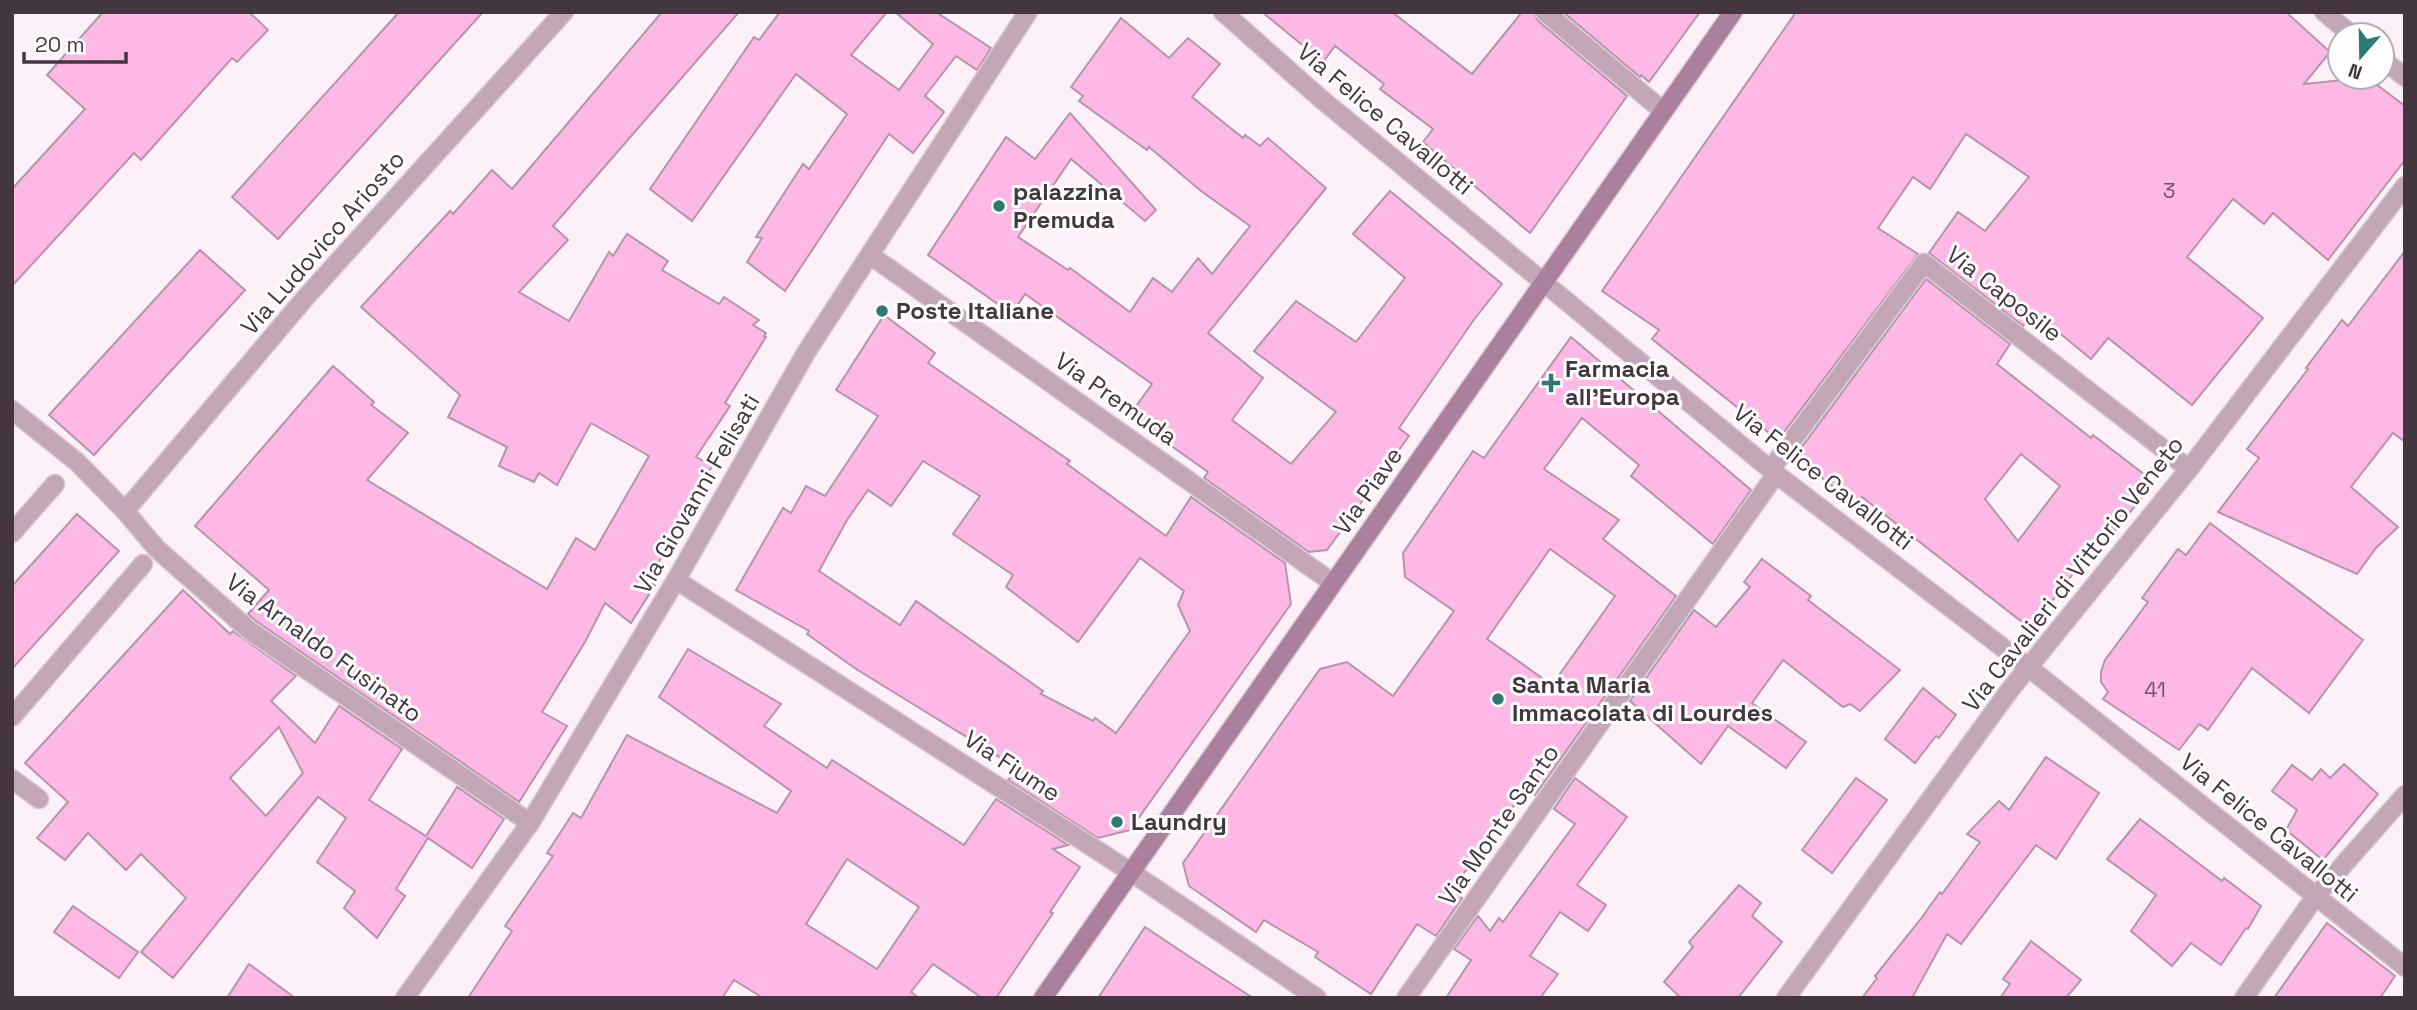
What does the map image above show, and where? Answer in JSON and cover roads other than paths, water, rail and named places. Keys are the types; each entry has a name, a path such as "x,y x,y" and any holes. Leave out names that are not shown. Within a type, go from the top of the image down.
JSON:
{"street":[{"name":"Via Ludovico Ariosto","path":"125,511 306,297 564,12"},
{"name":"Via Giovanni Felisati","path":"405,998 530,823 676,580 807,351 1028,12"},
{"name":"Via Felice Cavallotti","path":"1223,12 1320,98 1774,472 2028,667 2405,967"},
{"path":"1545,12 1663,111"},
{"name":"Via Piave","path":"1043,998 1733,12"},
{"name":"Via Cavalieri di Vittorio Veneto","path":"1786,998 2028,667 2189,468 2405,186"},
{"name":"Via Premuda","path":"870,255 1334,583"},
{"name":"Via Caposile","path":"1774,472 1924,263 2189,468"},
{"name":"Via Arnaldo Fusinato","path":"12,410 76,462 125,511 157,549 249,630 530,823"},
{"name":"Via Monte Santo","path":"1406,998 1774,472"},
{"path":"12,533 55,484"},
{"path":"12,717 143,564"},
{"name":"Via Fiume","path":"676,580 1130,872 1317,998"},
{"path":"12,779 39,799"},
{"path":"2244,998 2315,897 2405,795"}],"place":[{"name":"palazzina Premuda","path":"999,206"},
{"name":"Poste Italiane","path":"882,311"},
{"name":"Farmacia all'Europa","path":"1551,383"},
{"name":"Santa Maria Immacolata di Lourdes","path":"1498,699"},
{"name":"Laundry","path":"1117,822"}]}
